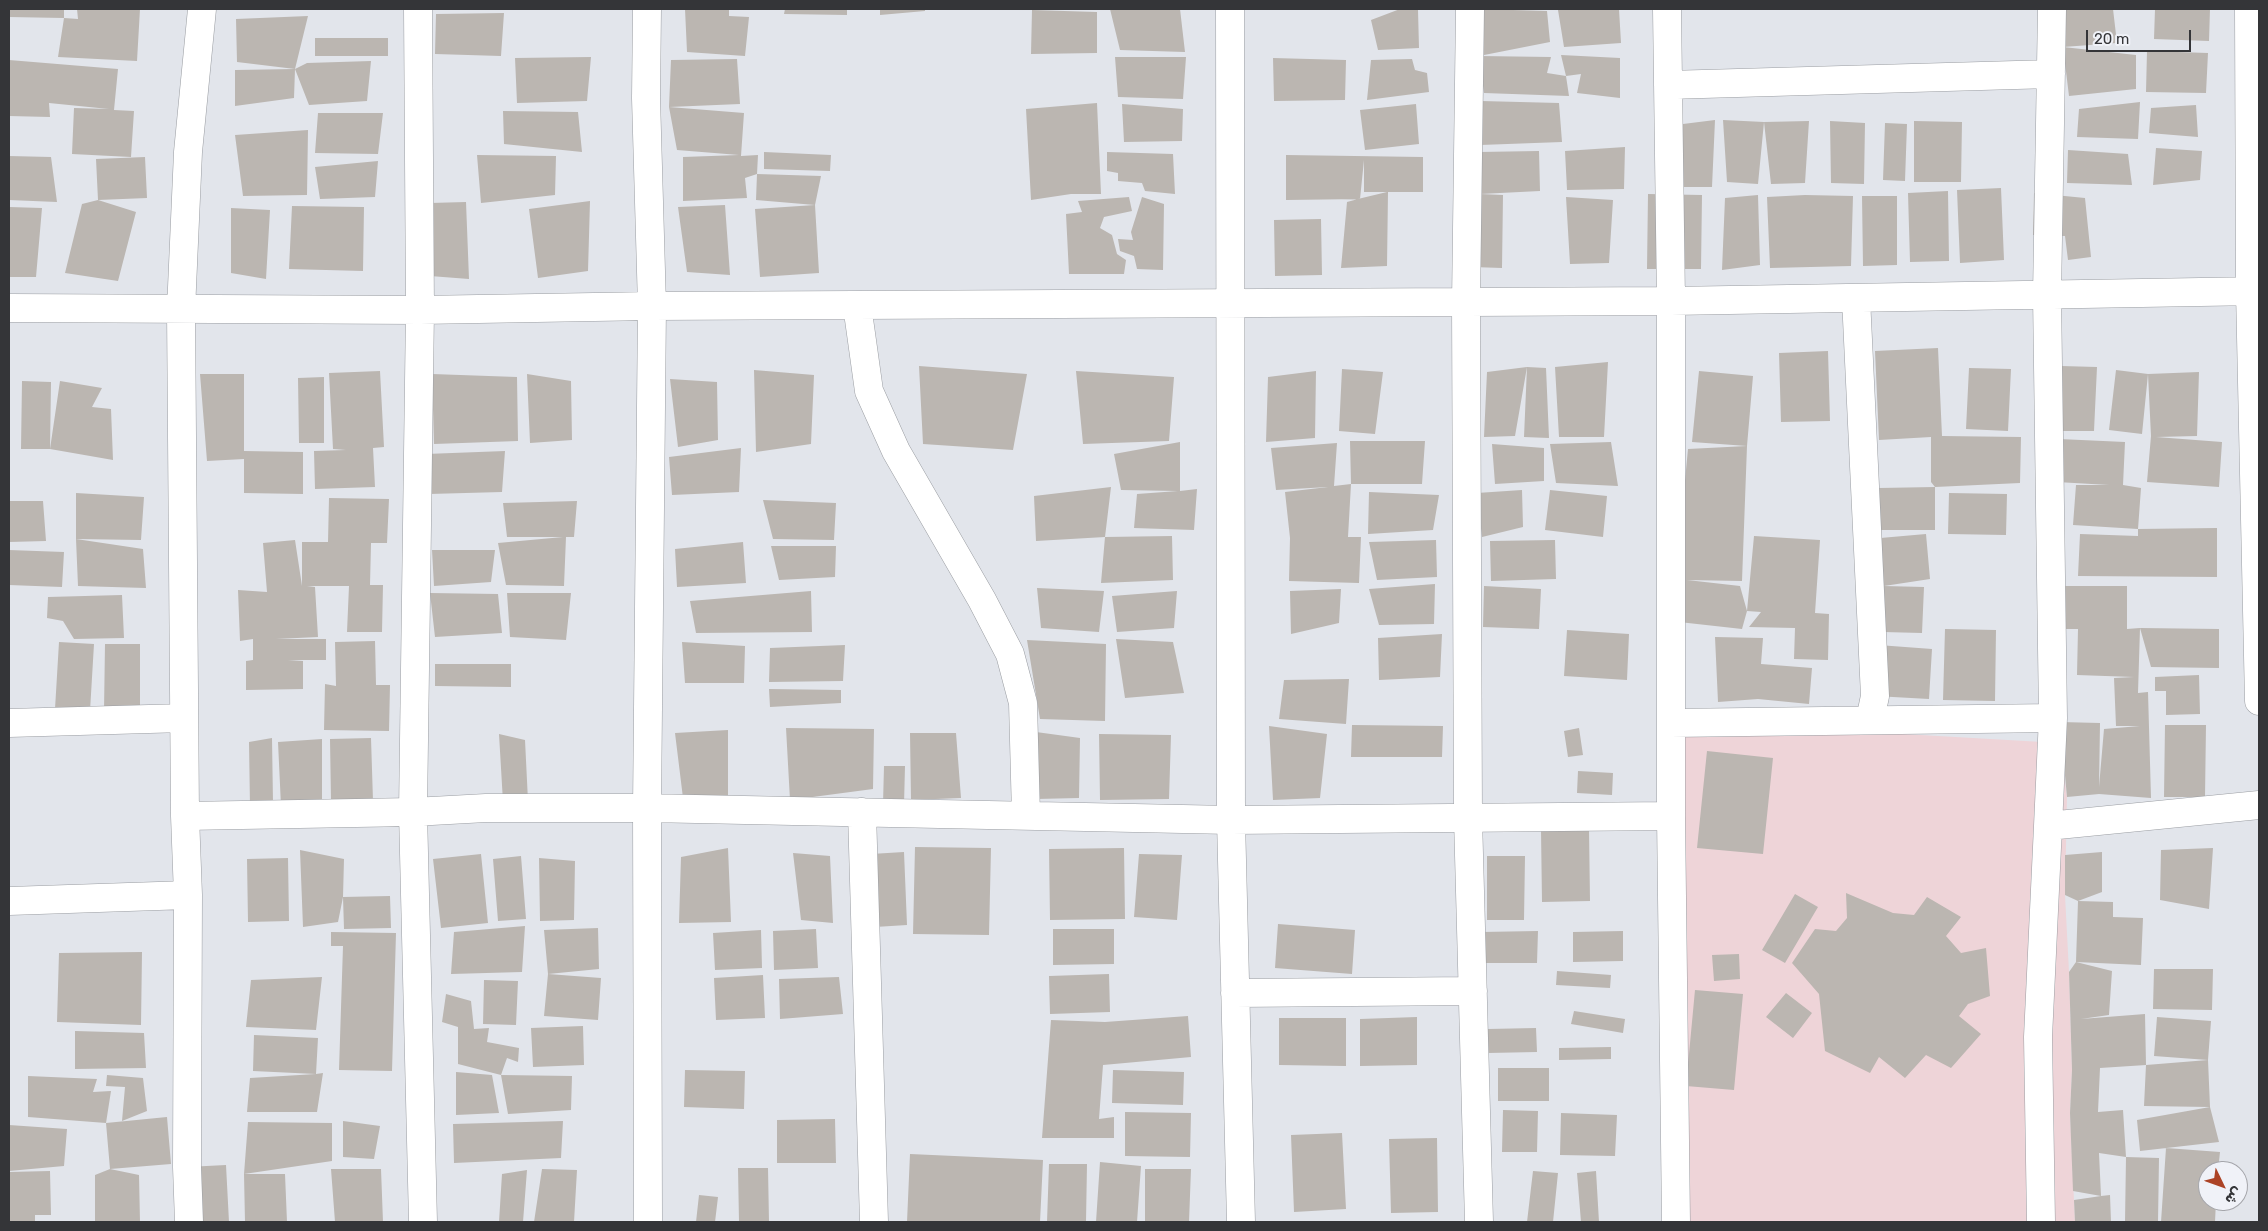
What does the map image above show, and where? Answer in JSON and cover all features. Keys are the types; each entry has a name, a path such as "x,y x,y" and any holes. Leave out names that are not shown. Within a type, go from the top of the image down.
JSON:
{"street":[{"path":"189,1222 187,1167 188,895 185,816 181,310 188,152 202,9"},
{"path":"418,9 420,310 413,812 423,1222"},
{"path":"647,9 646,98 652,306 647,808 648,1222"},
{"path":"1230,9 1231,820 1241,1222"},
{"path":"1470,9 1466,302 1468,818 1480,1222"},
{"path":"1667,9 1671,301 1671,723 1676,1222"},
{"path":"2041,1222 2038,1037 2053,718 2047,295 2052,9"},
{"path":"2249,9 2255,291 2259,701"},
{"path":"1668,85 2051,74"},
{"path":"9,308 420,310 652,306 1671,301 2255,291"},
{"path":"1856,298 1875,696 1870,720"},
{"path":"857,305 869,391 896,451 982,600 1010,654 1023,703 1026,816"},
{"path":"9,723 184,718"},
{"path":"1671,723 2053,718"},
{"path":"2048,826 2259,805"},
{"path":"185,816 413,812 486,808 647,808 1231,820 1672,816"},
{"path":"862,812 874,1222"},
{"path":"9,901 188,895"},
{"path":"1235,993 1473,990"}],"shaded area":[{"path":"1676,721 2060,743 2067,797 2065,895 2072,1070 2070,1113 2075,1222 1669,1222"}],"building":[{"path":"9,9 64,9 64,18 9,17"},
{"path":"77,9 140,9 137,61 58,57 64,18 78,19"},
{"path":"685,9 729,9 729,16 749,17 745,56 687,52"},
{"path":"785,9 847,9 847,15 784,14"},
{"path":"880,9 925,9 925,11 880,15"},
{"path":"1110,9 1180,9 1185,52 1120,50"},
{"path":"1400,9 1418,10 1419,48 1378,50 1371,20"},
{"path":"1479,9 1547,11 1550,42 1479,56"},
{"path":"1619,9 1621,43 1564,47 1558,10"},
{"path":"2065,9 2113,9 2117,43 2063,47"},
{"path":"2155,9 2210,9 2209,41 2154,39"},
{"path":"1032,10 1097,12 1097,53 1031,54"},
{"path":"504,13 501,56 435,54 436,14"},
{"path":"308,16 295,69 237,62 236,19"},
{"path":"315,38 388,38 388,56 315,56"},
{"path":"2063,47 2136,55 2136,89 2069,96"},
{"path":"2147,51 2208,53 2206,93 2146,92"},
{"path":"1561,55 1620,58 1620,98 1577,93 1581,74 1566,76"},
{"path":"1479,56 1551,57 1547,73 1566,76 1569,96 1484,93"},
{"path":"591,57 587,101 517,103 515,58"},
{"path":"1115,57 1186,57 1183,99 1118,97"},
{"path":"1273,58 1346,60 1345,100 1274,101"},
{"path":"737,59 740,104 669,107 671,60"},
{"path":"1412,59 1415,70 1427,73 1429,92 1367,100 1371,60"},
{"path":"9,60 118,69 114,110 134,111 131,157 72,154 74,108 109,109 49,103 50,117 9,116"},
{"path":"371,61 367,101 309,105 295,69 307,63"},
{"path":"295,69 294,98 235,106 235,70"},
{"path":"1481,101 1559,103 1562,142 1480,145"},
{"path":"2140,102 2138,139 2077,137 2079,109"},
{"path":"1097,103 1101,194 1071,194 1031,200 1026,109"},
{"path":"1122,104 1183,109 1182,141 1124,142"},
{"path":"1416,104 1419,144 1365,150 1360,110"},
{"path":"2196,105 2198,137 2149,133 2151,108"},
{"path":"669,107 744,113 741,156 758,155 757,174 745,178 747,198 683,201 683,157 739,155 677,150"},
{"path":"503,111 578,112 582,152 504,144"},
{"path":"318,113 383,113 378,154 315,153"},
{"path":"1715,120 1712,187 1681,187 1675,125"},
{"path":"1723,120 1764,122 1758,184 1727,182"},
{"path":"1809,121 1805,183 1771,184 1764,122"},
{"path":"1830,121 1865,123 1864,184 1831,183"},
{"path":"1914,121 1962,122 1961,182 1914,182"},
{"path":"1885,123 1907,124 1905,181 1883,180"},
{"path":"308,130 307,195 243,196 235,135"},
{"path":"1625,147 1624,189 1567,190 1565,151"},
{"path":"2156,148 2202,151 2200,180 2153,185"},
{"path":"2068,150 2128,154 2132,185 2067,183"},
{"path":"1539,151 1540,191 1480,194 1503,195 1502,268 1473,267 1479,152"},
{"path":"764,152 831,155 830,171 764,169"},
{"path":"1107,152 1173,154 1175,194 1145,191 1142,183 1118,181 1118,173 1107,171"},
{"path":"477,155 556,156 555,195 481,203"},
{"path":"1286,155 1423,157 1423,192 1388,192 1387,266 1341,268 1347,202 1358,199 1286,200","holes":["1364,160 1364,192 1387,192 1360,199"]},
{"path":"9,156 51,157 57,202 9,200"},
{"path":"145,157 147,198 98,200 96,159"},
{"path":"378,161 375,197 320,199 315,167"},
{"path":"757,174 821,176 815,205 756,200"},
{"path":"2001,188 2004,260 1960,263 1957,190"},
{"path":"1948,191 1949,261 1910,262 1908,193"},
{"path":"2034,193 2085,198 2091,257 2068,260 2065,236 2033,235"},
{"path":"1648,194 1702,195 1701,269 1647,269"},
{"path":"1758,195 1760,265 1722,270 1725,198"},
{"path":"1805,195 1853,196 1851,266 1770,268 1767,197"},
{"path":"1862,196 1897,196 1897,265 1863,266"},
{"path":"1129,197 1132,211 1104,217 1100,228 1112,235 1117,254 1126,260 1124,274 1069,274 1066,214 1082,212 1078,201"},
{"path":"1142,197 1164,204 1163,270 1137,269 1134,256 1120,251 1118,239 1133,240 1131,232"},
{"path":"1566,197 1613,200 1609,263 1570,264"},
{"path":"98,200 136,212 118,281 65,273 82,204"},
{"path":"590,201 588,271 538,278 529,209"},
{"path":"466,202 469,279 430,276 430,203"},
{"path":"725,205 730,275 687,272 678,207"},
{"path":"815,205 819,273 760,277 755,209"},
{"path":"292,206 364,207 363,271 289,269"},
{"path":"9,207 42,208 36,277 9,277"},
{"path":"231,208 270,210 266,279 231,273"},
{"path":"1321,219 1322,275 1275,276 1274,220"},
{"path":"1938,348 1942,436 2021,437 2020,483 1935,487 1931,482 1931,437 1879,440 1875,351"},
{"path":"1828,351 1830,421 1781,422 1779,353"},
{"path":"1608,362 1604,437 1559,437 1555,367"},
{"path":"919,366 1027,374 1013,450 923,444"},
{"path":"2061,366 2097,367 2094,431 2059,431"},
{"path":"1527,367 1515,436 1484,437 1487,372"},
{"path":"1527,367 1546,368 1549,438 1524,437"},
{"path":"1969,368 2011,369 2008,431 1966,429"},
{"path":"1342,369 1383,372 1375,434 1339,431"},
{"path":"754,370 814,375 811,444 756,452"},
{"path":"2116,370 2148,374 2142,434 2109,430"},
{"path":"380,371 384,447 373,448 375,487 315,489 314,451 346,450 333,449 329,373"},
{"path":"1076,371 1174,377 1169,441 1083,444"},
{"path":"1316,371 1315,438 1266,442 1268,377"},
{"path":"1699,371 1753,376 1747,446 1692,442"},
{"path":"2199,372 2197,436 2156,437 2222,442 2219,487 2147,482 2151,436 2148,374"},
{"path":"200,374 244,374 244,451 303,452 303,494 244,493 244,459 207,461"},
{"path":"432,374 517,377 518,441 434,444"},
{"path":"527,374 571,381 572,440 530,443"},
{"path":"324,377 324,443 299,443 298,378"},
{"path":"670,379 717,382 718,440 678,447"},
{"path":"22,381 51,382 50,449 21,449"},
{"path":"60,381 102,388 92,407 111,409 113,460 50,449"},
{"path":"2059,439 2125,442 2123,485 2141,488 2138,529 2073,525 2076,485 2109,485 2057,482"},
{"path":"1350,441 1425,441 1422,484 1351,484"},
{"path":"1180,442 1180,491 1197,489 1194,530 1134,528 1137,494 1178,491 1121,490 1114,454"},
{"path":"1611,442 1618,486 1556,483 1550,444"},
{"path":"1337,443 1334,486 1351,484 1348,537 1361,537 1359,583 1289,581 1290,538 1285,492 1328,487 1276,490 1271,448"},
{"path":"1492,444 1544,448 1544,481 1495,484"},
{"path":"1747,446 1742,581 1687,580 1740,586 1747,611 1742,629 1679,622 1684,491 1688,449"},
{"path":"741,448 739,492 672,495 669,457"},
{"path":"505,451 502,492 429,494 426,454"},
{"path":"1111,487 1105,537 1036,541 1034,496"},
{"path":"1935,487 1935,530 1879,530 1879,488"},
{"path":"1522,490 1523,527 1482,537 1477,493"},
{"path":"1550,490 1607,496 1603,537 1545,530"},
{"path":"1369,492 1439,495 1433,530 1368,534"},
{"path":"76,493 144,497 141,540 76,539"},
{"path":"1949,493 2007,494 2006,535 1948,534"},
{"path":"329,498 389,499 387,543 371,543 370,585 383,585 382,632 347,632 349,586 307,586 315,587 318,637 276,639 326,639 326,660 288,660 303,661 303,689 246,690 246,661 253,660 253,639 240,641 238,590 267,592 263,543 295,540 302,586 302,542 328,542"},
{"path":"763,500 836,503 834,540 773,539"},
{"path":"9,501 43,501 46,541 9,542"},
{"path":"577,501 574,537 566,537 564,586 506,585 498,543 563,537 507,537 503,503"},
{"path":"2217,528 2217,577 2078,576 2080,534 2138,536 2138,529"},
{"path":"1926,534 1930,579 1884,586 1872,585 1869,539"},
{"path":"1172,536 1173,580 1101,583 1105,537"},
{"path":"1754,536 1820,540 1815,613 1829,614 1828,660 1794,659 1795,628 1749,627 1761,612 1747,611"},
{"path":"76,539 143,549 146,588 78,586"},
{"path":"1436,540 1437,577 1377,580 1369,542"},
{"path":"1555,540 1556,579 1491,581 1490,541"},
{"path":"743,542 746,583 677,587 675,549"},
{"path":"771,546 836,546 835,577 779,580"},
{"path":"9,550 64,552 62,587 9,585"},
{"path":"432,550 495,550 491,582 434,586"},
{"path":"1435,584 1434,624 1379,625 1369,589"},
{"path":"1484,586 1541,589 1539,629 1483,627"},
{"path":"1884,586 1924,587 1922,633 1883,632"},
{"path":"2064,586 2127,586 2127,629 2140,628 2138,693 2148,692 2151,798 2099,794 2067,797 2060,722 2100,723 2099,787 2104,729 2140,726 2116,726 2114,678 2134,677 2077,675 2078,629 2064,629"},
{"path":"1037,588 1104,591 1099,632 1041,628"},
{"path":"1341,589 1339,623 1291,634 1290,591"},
{"path":"811,591 812,632 696,633 690,601"},
{"path":"1177,591 1174,628 1117,632 1112,596"},
{"path":"430,593 498,594 502,633 435,637"},
{"path":"507,593 571,593 566,640 510,637"},
{"path":"122,595 124,638 74,639 63,621 47,618 48,597"},
{"path":"2140,628 2219,629 2219,668 2151,667"},
{"path":"1945,629 1996,630 1995,701 1943,700"},
{"path":"1567,630 1629,634 1627,680 1564,676"},
{"path":"1442,634 1440,677 1379,680 1378,638"},
{"path":"1715,637 1763,638 1761,664 1812,668 1809,704 1758,699 1718,702"},
{"path":"1116,639 1173,642 1184,693 1125,698"},
{"path":"1027,640 1106,644 1105,721 1040,719"},
{"path":"375,641 376,685 390,685 389,731 324,730 325,684 336,686 335,642"},
{"path":"59,642 94,644 90,711 55,709"},
{"path":"682,642 745,646 744,683 685,683"},
{"path":"105,644 140,644 140,711 104,711"},
{"path":"845,645 843,681 769,682 770,648"},
{"path":"1878,645 1932,649 1929,699 1875,696"},
{"path":"435,664 511,664 511,687 435,686"},
{"path":"2199,675 2200,714 2166,715 2166,691 2155,691 2155,677"},
{"path":"1349,679 1346,724 1279,719 1284,680"},
{"path":"769,689 841,690 841,703 770,707"},
{"path":"1352,725 1443,726 1442,757 1351,757"},
{"path":"2165,725 2206,725 2205,797 2164,797"},
{"path":"1269,726 1327,734 1320,798 1273,800"},
{"path":"786,728 874,729 873,789 790,800"},
{"path":"1579,728 1583,755 1568,757 1564,731"},
{"path":"728,730 728,801 683,798 675,733"},
{"path":"1036,732 1080,738 1079,798 1036,799"},
{"path":"910,733 956,733 961,798 911,800"},
{"path":"499,734 525,740 528,801 503,802"},
{"path":"1099,734 1171,735 1169,799 1100,800"},
{"path":"272,738 273,803 250,807 249,742"},
{"path":"371,738 373,801 331,801 330,739"},
{"path":"322,739 322,801 281,806 278,742"},
{"path":"1707,751 1773,758 1763,854 1697,848"},
{"path":"884,766 905,766 904,805 883,804"},
{"path":"1578,771 1613,773 1612,795 1577,793"},
{"path":"1589,829 1590,901 1542,902 1541,830"},
{"path":"915,847 991,848 989,935 913,934"},
{"path":"728,848 731,922 679,923 681,857"},
{"path":"1124,848 1125,919 1050,920 1049,849"},
{"path":"2213,848 2209,909 2160,900 2161,850"},
{"path":"300,850 344,859 343,897 338,922 303,927"},
{"path":"904,852 907,925 875,927 871,854"},
{"path":"2102,852 2102,892 2078,901 2065,895 2065,855"},
{"path":"793,853 830,856 833,923 801,920"},
{"path":"481,854 488,923 441,928 433,859"},
{"path":"1139,854 1182,855 1177,920 1134,917"},
{"path":"521,856 526,919 498,921 493,859"},
{"path":"1487,856 1525,856 1524,920 1487,920"},
{"path":"288,858 289,921 248,922 247,859"},
{"path":"539,858 575,861 574,920 540,921"},
{"path":"1846,893 1893,913 1914,915 1927,897 1961,917 1946,936 1961,953 1986,948 1990,996 1968,1004 1959,1016 1981,1034 1951,1068 1926,1055 1905,1078 1879,1057 1870,1073 1825,1051 1819,994 1792,963 1815,929 1836,931 1847,918"},
{"path":"1795,894 1818,907 1785,963 1762,950"},
{"path":"390,896 391,928 344,929 343,897"},
{"path":"2078,901 2113,902 2113,917 2143,918 2141,965 2076,962"},
{"path":"1278,924 1355,930 1352,974 1275,968"},
{"path":"525,926 522,972 451,974 454,932"},
{"path":"598,928 599,969 548,974 544,930"},
{"path":"816,929 818,968 774,970 773,931"},
{"path":"1053,929 1114,929 1114,964 1053,965"},
{"path":"761,930 762,968 715,970 713,933"},
{"path":"1538,931 1537,963 1481,963 1481,932"},
{"path":"1623,931 1623,961 1573,962 1573,932"},
{"path":"331,932 396,933 392,1071 339,1070 343,946 331,946"},
{"path":"142,952 141,1025 57,1022 59,953"},
{"path":"1739,954 1740,979 1714,981 1712,955"},
{"path":"2076,962 2112,971 2109,1015 2081,1019 2145,1014 2146,1065 2100,1068 2098,1112 2123,1110 2126,1157 2099,1153 2101,1196 2073,1191 2070,1113 2072,1070 2069,972"},
{"path":"2154,969 2213,969 2212,1010 2153,1009"},
{"path":"1557,971 1611,975 1610,988 1556,985"},
{"path":"548,974 601,978 598,1020 544,1016"},
{"path":"1109,974 1110,1012 1050,1014 1049,976"},
{"path":"763,975 765,1018 716,1020 714,978"},
{"path":"322,977 316,1030 246,1027 251,980"},
{"path":"839,977 843,1014 780,1019 779,979"},
{"path":"484,980 518,981 516,1025 483,1024"},
{"path":"1695,990 1743,994 1734,1090 1686,1086"},
{"path":"1786,993 1812,1013 1793,1038 1766,1017"},
{"path":"446,994 471,1001 474,1029 489,1028 487,1042 519,1048 518,1062 507,1058 501,1075 458,1064 458,1027 442,1022"},
{"path":"1574,1011 1625,1019 1623,1033 1571,1024"},
{"path":"1188,1016 1191,1057 1103,1065 1099,1119 1114,1117 1114,1138 1042,1138 1051,1020 1105,1022"},
{"path":"1417,1017 1417,1065 1360,1066 1360,1019"},
{"path":"2157,1017 2211,1021 2208,1060 2154,1056"},
{"path":"1279,1018 1346,1018 1346,1066 1279,1065"},
{"path":"583,1026 584,1065 533,1067 531,1028"},
{"path":"1536,1028 1537,1052 1488,1053 1488,1029"},
{"path":"75,1031 144,1033 146,1068 75,1069"},
{"path":"254,1035 318,1038 316,1074 253,1071"},
{"path":"1611,1047 1611,1059 1559,1060 1559,1048"},
{"path":"2208,1060 2210,1107 2144,1106 2146,1065"},
{"path":"1498,1068 1549,1068 1549,1101 1498,1101"},
{"path":"685,1070 745,1071 744,1109 684,1107"},
{"path":"1113,1070 1184,1072 1183,1105 1112,1103"},
{"path":"456,1072 492,1075 499,1113 456,1115"},
{"path":"323,1073 317,1112 247,1112 250,1078"},
{"path":"107,1075 143,1078 147,1111 122,1121 125,1087 106,1086"},
{"path":"501,1075 572,1076 571,1110 508,1114"},
{"path":"28,1076 97,1079 93,1092 111,1091 106,1123 28,1117"},
{"path":"2210,1107 2219,1142 2140,1151 2137,1120"},
{"path":"1503,1110 1538,1111 1537,1152 1502,1152"},
{"path":"1125,1112 1191,1113 1190,1157 1125,1156"},
{"path":"1561,1113 1617,1115 1615,1156 1560,1155"},
{"path":"167,1117 171,1164 110,1169 106,1123"},
{"path":"835,1119 836,1163 777,1163 777,1120"},
{"path":"343,1121 380,1126 374,1159 343,1157"},
{"path":"563,1121 561,1158 454,1163 453,1124"},
{"path":"248,1122 332,1123 332,1161 244,1174"},
{"path":"9,1125 67,1129 64,1166 9,1171"},
{"path":"1342,1133 1346,1209 1294,1212 1291,1135"},
{"path":"1437,1138 1438,1212 1391,1213 1389,1139"},
{"path":"2166,1148 2220,1152 2219,1161 2198,1161 2198,1211 2216,1211 2215,1222 2161,1222"},
{"path":"910,1154 1043,1160 1040,1222 907,1222"},
{"path":"2126,1157 2159,1158 2158,1222 2125,1222"},
{"path":"1100,1162 1141,1166 1137,1222 1096,1222"},
{"path":"1049,1164 1087,1164 1086,1222 1047,1222"},
{"path":"226,1165 229,1222 189,1222 187,1167"},
{"path":"738,1168 768,1168 769,1222 739,1222"},
{"path":"110,1169 139,1175 140,1222 95,1222 95,1175"},
{"path":"331,1169 381,1169 383,1222 335,1222"},
{"path":"542,1169 577,1170 574,1222 534,1222"},
{"path":"1145,1169 1191,1169 1189,1222 1145,1222"},
{"path":"527,1170 523,1222 499,1222 502,1174"},
{"path":"50,1171 51,1215 35,1215 35,1222 9,1222 9,1172"},
{"path":"1533,1171 1558,1173 1553,1222 1527,1222"},
{"path":"1596,1171 1599,1222 1581,1222 1577,1173"},
{"path":"244,1174 285,1174 287,1222 245,1222"},
{"path":"699,1195 718,1197 715,1222 696,1222"},
{"path":"2110,1195 2111,1222 2075,1222 2074,1200"}]}
